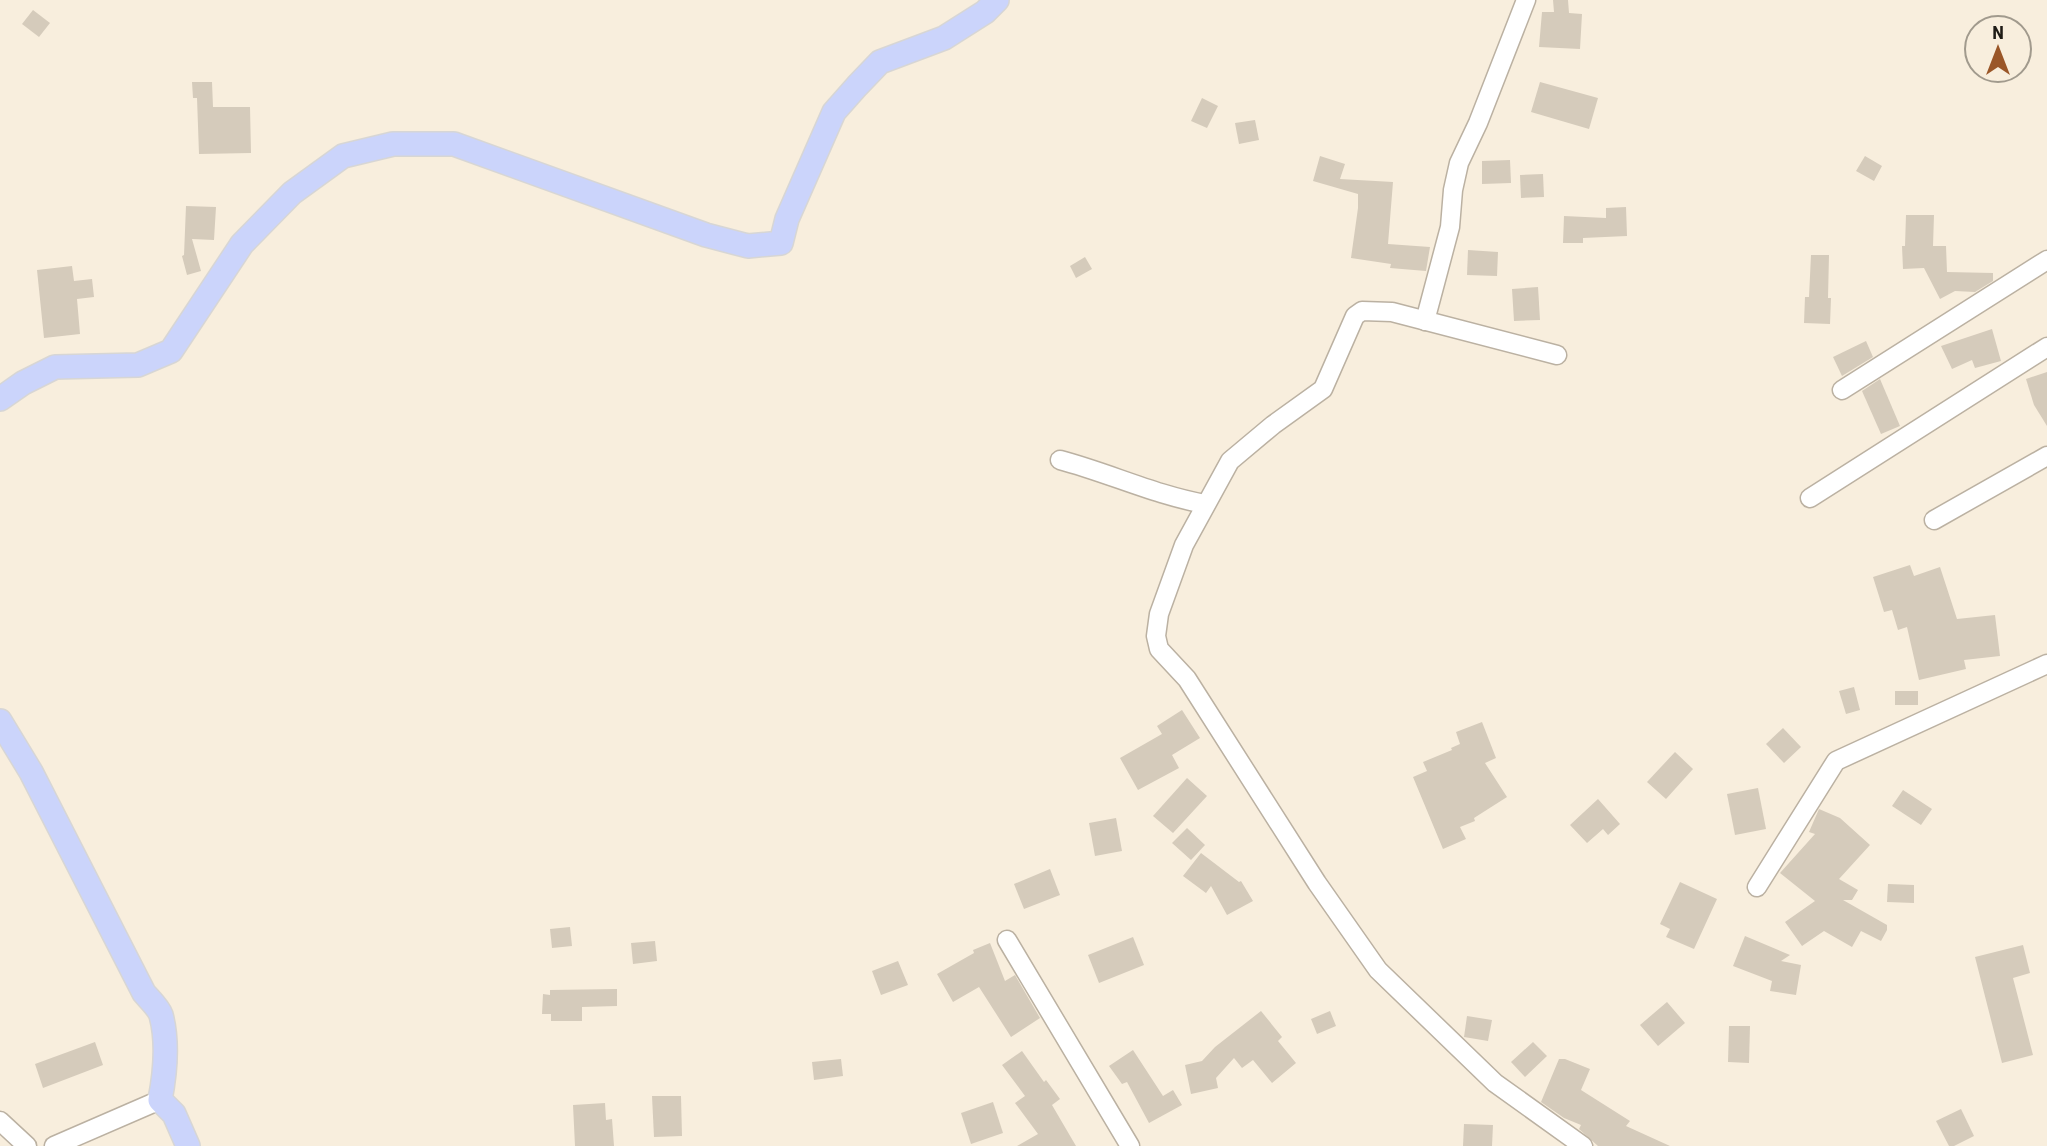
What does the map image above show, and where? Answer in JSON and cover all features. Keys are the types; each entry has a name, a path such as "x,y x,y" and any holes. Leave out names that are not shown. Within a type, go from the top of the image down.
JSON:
{"main road":[{"path":"0,399 23,383 55,367 138,365 171,351 242,244 292,193 342,156 393,144 454,144 706,235 748,246 781,243 787,219 834,112 856,86 880,62 944,38 985,12 997,0"},
{"path":"0,721 31,772 144,993 160,1014 164,1046 164,1078 160,1100 174,1114 188,1146"}],"street":[{"path":"1425,321 1450,227 1453,190 1459,163 1527,0"},
{"path":"1842,390 2047,260"},
{"path":"1557,355 1425,321 1376,310 1362,311 1355,316 1323,389 1272,425 1230,461 1184,545 1159,614 1156,636 1159,649 1187,679 1317,883 1378,970 1494,1083 1583,1146"},
{"path":"1810,498 2047,347"},
{"path":"1934,520 2047,456"},
{"path":"1060,460 1168,496 1205,504"},
{"path":"1758,887 1836,761 2047,664"},
{"path":"1007,940 1130,1146"},
{"path":"54,1146 160,1100"},
{"path":"0,1121 27,1146"}],"building":[{"path":"1553,0 1568,0 1569,13 1582,14 1580,49 1539,47 1542,12 1554,12"},
{"path":"33,10 50,23 39,37 22,24"},
{"path":"192,82 212,82 213,107 250,107 251,153 199,154 197,98 193,98"},
{"path":"1540,82 1598,98 1589,129 1531,112"},
{"path":"1202,98 1218,106 1207,128 1191,121"},
{"path":"1255,120 1259,140 1239,144 1235,123"},
{"path":"1320,156 1345,164 1340,179 1393,182 1388,244 1430,247 1426,271 1390,268 1391,264 1351,258 1358,194 1313,181"},
{"path":"1865,156 1882,166 1874,181 1856,171"},
{"path":"1510,160 1511,183 1482,184 1482,161"},
{"path":"1543,174 1544,197 1521,198 1520,175"},
{"path":"186,206 216,207 214,240 192,239 201,271 187,275 182,256"},
{"path":"1626,207 1627,236 1583,238 1583,243 1563,243 1564,216 1606,218 1606,208"},
{"path":"1906,215 1934,215 1933,246 1946,246 1947,272 1993,273 1993,281 1975,292 1955,291 1940,299 1924,268 1903,269 1902,246 1905,246"},
{"path":"1468,250 1498,252 1497,276 1467,275"},
{"path":"1811,255 1829,255 1830,324 1804,323 1805,297 1809,297"},
{"path":"1085,257 1092,269 1076,278 1070,266"},
{"path":"72,266 74,281 92,279 94,297 77,299 80,334 44,338 37,270"},
{"path":"1538,287 1540,320 1514,321 1512,289"},
{"path":"1992,329 2001,361 1975,368 1972,360 1952,369 1941,346"},
{"path":"1866,341 1873,357 1842,376 1833,357"},
{"path":"2047,372 2047,426 2034,405 2026,379"},
{"path":"1880,379 1900,426 1881,434 1862,391"},
{"path":"1910,565 1914,576 1940,567 1957,619 1995,615 2000,656 1964,660 1966,669 1919,680 1907,627 1898,630 1892,610 1884,612 1873,577"},
{"path":"1854,687 1860,710 1846,714 1839,691"},
{"path":"1895,691 1918,691 1918,705 1895,705"},
{"path":"1182,710 1200,738 1172,755 1179,768 1138,790 1120,758 1162,734 1157,726"},
{"path":"1482,722 1496,758 1485,763 1507,797 1474,818 1475,821 1460,827 1466,839 1443,849 1413,777 1427,771 1423,762 1460,744 1456,732"},
{"path":"1783,728 1801,747 1784,763 1766,744"},
{"path":"1675,752 1693,769 1666,799 1647,782"},
{"path":"1187,778 1207,796 1173,833 1153,816"},
{"path":"1758,788 1766,829 1735,835 1727,794"},
{"path":"1903,790 1932,809 1921,825 1892,806"},
{"path":"1598,799 1620,824 1608,835 1603,829 1587,843 1570,825"},
{"path":"1819,809 1840,818 1870,845 1839,879 1858,890 1852,900 1843,900 1887,925 1881,941 1861,931 1852,947 1824,931 1802,946 1785,922 1815,901 1780,873 1815,834 1809,832"},
{"path":"1116,818 1122,851 1095,856 1089,823"},
{"path":"1187,828 1205,845 1191,860 1172,843"},
{"path":"1201,853 1241,881 1253,901 1227,915 1211,886 1206,893 1183,876"},
{"path":"1050,869 1060,895 1024,909 1014,884"},
{"path":"1680,882 1717,899 1694,949 1666,937 1670,929 1660,924"},
{"path":"1888,884 1914,885 1914,903 1887,902"},
{"path":"570,927 572,946 552,948 550,929"},
{"path":"1745,936 1790,955 1781,961 1801,965 1796,995 1770,991 1772,981 1733,966"},
{"path":"1133,937 1144,965 1099,983 1088,955"},
{"path":"655,941 657,961 633,964 631,943"},
{"path":"990,943 1005,981 1015,975 1040,1018 1011,1037 979,987 953,1002 937,974 974,953 973,950"},
{"path":"2023,945 2030,973 2013,978 2033,1055 2002,1063 1975,957"},
{"path":"898,961 908,985 881,995 872,971"},
{"path":"617,989 617,1006 582,1007 582,1021 551,1021 551,1014 542,1014 543,994 550,995 550,990"},
{"path":"1667,1002 1685,1023 1658,1046 1640,1025"},
{"path":"1261,1011 1282,1037 1278,1041 1296,1063 1272,1083 1253,1060 1242,1068 1234,1058 1216,1078 1218,1088 1191,1094 1185,1065 1202,1061 1215,1047"},
{"path":"1330,1011 1336,1026 1317,1034 1311,1019"},
{"path":"1467,1016 1492,1020 1488,1041 1464,1037"},
{"path":"1729,1026 1750,1026 1749,1063 1728,1062"},
{"path":"95,1042 103,1065 43,1088 35,1064"},
{"path":"1533,1042 1547,1056 1525,1077 1511,1062"},
{"path":"1133,1050 1163,1096 1173,1090 1182,1105 1149,1123 1127,1082 1122,1084 1109,1066"},
{"path":"1022,1051 1060,1099 1052,1105 1076,1146 1017,1146 1038,1134 1015,1103 1025,1096 1002,1065"},
{"path":"841,1059 843,1076 814,1080 812,1062"},
{"path":"1559,1059 1590,1069 1581,1090 1630,1121 1626,1126 1670,1146 1598,1146 1579,1129 1581,1125 1564,1118 1541,1102"},
{"path":"652,1096 681,1096 682,1136 654,1137"},
{"path":"993,1102 1003,1133 971,1144 961,1113"},
{"path":"605,1103 606,1120 612,1119 614,1146 575,1146 573,1105"},
{"path":"1961,1109 1974,1136 1949,1146 1936,1121"},
{"path":"1464,1124 1493,1125 1492,1146 1463,1146"}]}
